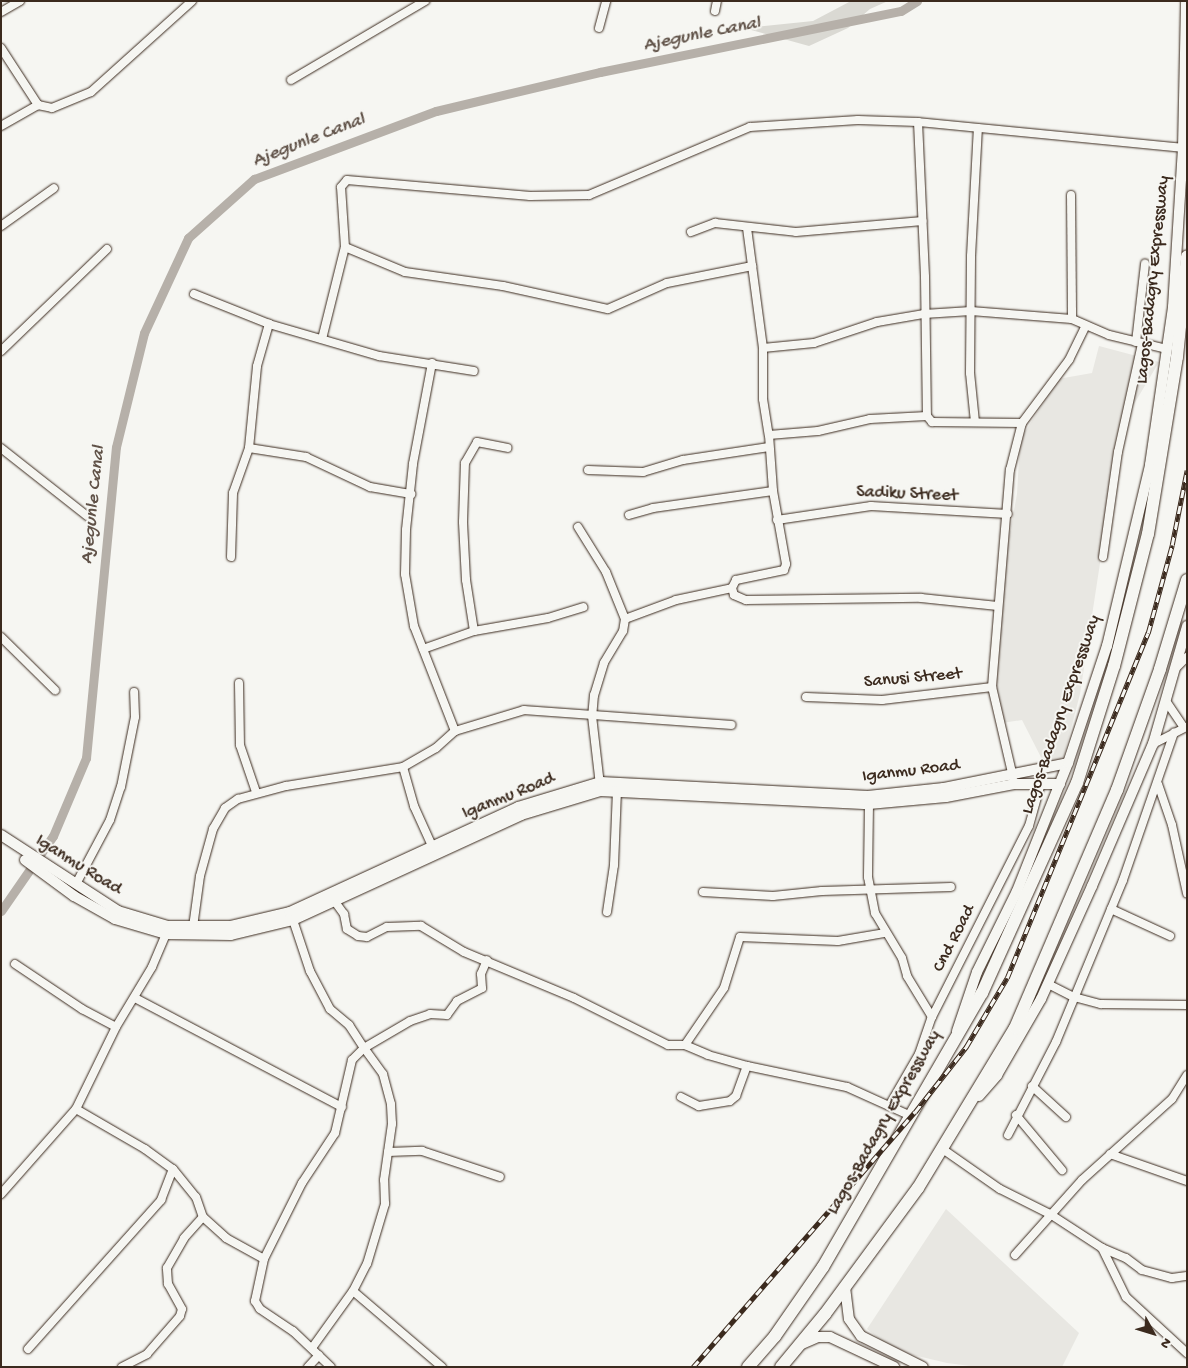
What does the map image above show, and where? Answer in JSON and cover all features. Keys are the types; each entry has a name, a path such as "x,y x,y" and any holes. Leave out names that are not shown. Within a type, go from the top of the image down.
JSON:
{"highway":[{"name":"Lagos-Badagry Expressway","path":"748,1367 775,1336 823,1267 956,1039 1001,954 1077,782 1114,666 1148,534 1178,357 1187,256"},
{"path":"781,1367 845,1287 944,1150 1019,1020 1085,870 1136,738 1187,580"}],"main road":[{"name":"Lagos-Badagry Expressway","path":"956,1039 977,972 1018,891 1068,763 1107,646 1150,465 1167,349 1183,148 1186,1"},
{"path":"970,1107 996,1075 1048,984 1153,744 1187,626"},
{"name":"Iganmu Road","path":"1,835 9,846 63,881 115,919 166,934 231,935 293,920 333,898 518,807 600,787 868,796 944,788 1012,772 1068,763"},
{"name":"Iganmu Road","path":"63,881 76,884 118,911 168,926 193,927 249,924 333,898 521,815 600,787 617,790 869,804 946,797 1014,784 1041,782 1060,784"},
{"path":"845,1287 849,1319 861,1336 923,1367"},
{"path":"801,1344 818,1337 830,1337 894,1367"}],"street":[{"path":"1,12 20,1"},
{"path":"1,126 38,105 52,108 91,92 192,1"},
{"path":"291,80 425,1"},
{"path":"599,28 606,1"},
{"path":"715,11 717,1"},
{"path":"1,48 38,105"},
{"path":"322,339 345,247 341,187 347,180 530,196 589,195 750,127 858,120 918,122 1183,148"},
{"path":"918,122 923,221 927,416 932,422 1022,423"},
{"path":"975,422 970,373 978,128"},
{"path":"1,226 54,188"},
{"path":"1071,195 1072,319"},
{"path":"691,232 715,223 740,224 747,228 796,232 923,221"},
{"path":"625,618 676,600 732,588 742,578 784,570 786,561 772,491 770,435 763,399 763,348 747,228"},
{"path":"345,247 406,272 503,286 608,309 667,283 752,266"},
{"path":"1,351 107,249"},
{"path":"1103,556 1118,452 1139,343 1146,264"},
{"path":"194,294 269,324 378,356 474,371"},
{"path":"763,348 814,343 877,322 924,314 972,311 1072,319 1085,327 1167,349"},
{"path":"231,556 233,493 249,448 257,366 269,324"},
{"path":"1014,784 992,687 1008,514 1010,470 1022,423 1070,360 1085,327"},
{"path":"432,363 419,418 410,494 405,574 414,626 455,731"},
{"path":"770,435 818,430 870,419 927,416"},
{"path":"474,631 466,580 463,522 465,463 477,442 507,448"},
{"path":"588,470 643,472 682,460 769,447"},
{"path":"1,448 87,516"},
{"path":"249,448 306,456 370,487 410,494"},
{"path":"629,515 652,508 772,491"},
{"name":"Sadiku Street","path":"777,520 871,506 1008,514"},
{"path":"578,527 606,572 625,618 623,630 597,680 592,716 600,787"},
{"path":"732,588 736,598 746,600 921,598 998,606"},
{"path":"423,649 474,631 548,618 583,607"},
{"path":"1,637 54,690"},
{"path":"1175,669 1187,657"},
{"path":"239,683 240,745 256,792"},
{"name":"Sanusi Street","path":"806,698 882,700 992,687"},
{"path":"76,884 110,820 118,795 135,717 134,692"},
{"path":"1153,744 1185,728 1166,701"},
{"path":"193,927 200,876 213,829 224,808 256,792 403,767 436,748 455,731 524,710 731,725"},
{"path":"1008,1135 1016,1115 1049,1057 1111,908 1158,784 1174,733"},
{"path":"403,767 414,806 433,848"},
{"name":"Cnd Road","path":"889,1106 919,1054 932,1017 1029,826 1041,782"},
{"path":"1158,784 1172,825 1187,893"},
{"path":"607,912 614,865 617,790"},
{"path":"869,804 866,844 870,890 885,933 896,946 906,976 932,1017"},
{"path":"703,892 773,896 951,887"},
{"path":"333,898 344,914 347,930 358,936 367,938 387,927 412,924 464,952 487,960 668,1045 685,1045 708,1055 747,1066 847,1087 911,1116"},
{"path":"1111,908 1170,936"},
{"path":"293,920 310,971 330,1009 349,1025 364,1048 378,1063 387,1087 392,1124 381,1221 353,1291 312,1348"},
{"path":"685,1045 724,988 740,937 838,942 885,933"},
{"path":"1,1194 76,1109 116,1027 135,998 166,934"},
{"path":"331,1367 312,1348 260,1308 255,1301 264,1259 302,1183 335,1133 342,1108 344,1086 352,1060 364,1048 410,1021 430,1014 447,1015 457,1001 482,988 481,974 487,960"},
{"path":"14,964 82,1009 116,1027"},
{"path":"1048,984 1074,997 1101,1004 1187,1004"},
{"path":"135,998 342,1108"},
{"path":"681,1098 699,1106 730,1101 736,1096 747,1066"},
{"path":"1015,1255 1050,1214 1110,1154 1172,1099 1187,1075"},
{"path":"1032,1086 1066,1117"},
{"path":"76,1109 145,1149 173,1169 196,1198 203,1217 226,1238 264,1259"},
{"path":"1016,1115 1062,1170"},
{"path":"944,1150 1000,1189 1050,1214 1102,1248 1126,1258 1136,1268 1148,1273 1172,1278 1187,1276"},
{"path":"388,1152 422,1151 500,1177"},
{"path":"1110,1154 1187,1182"},
{"path":"28,1349 161,1200 173,1169"},
{"path":"122,1367 147,1354 180,1316 182,1309 168,1284 167,1268 184,1238 203,1217"},
{"path":"1102,1248 1126,1297 1187,1353"},
{"path":"353,1291 442,1367"},
{"path":"308,1367 319,1355"}],"shaded area":[{"path":"851,1 888,1 870,9 848,28 809,46 744,28 813,21"},
{"path":"1099,346 1159,362 1121,426 1080,694 1064,756 1048,771 1022,720 1002,723 997,705 997,639 1007,548 1017,494 1020,440 1058,379 1092,373"},
{"path":"946,1209 1079,1333 1062,1367 978,1367 947,1363 909,1354 882,1341 867,1329"}],"waterway":[{"name":"Ajegunle Canal","path":"1,911 53,836 86,758 116,447 144,333 188,238 254,179 436,111 600,72 901,11 917,1"}],"railway":[{"path":"693,1367 915,1112 966,1047 1007,978 1148,633 1172,545 1187,470"}]}
